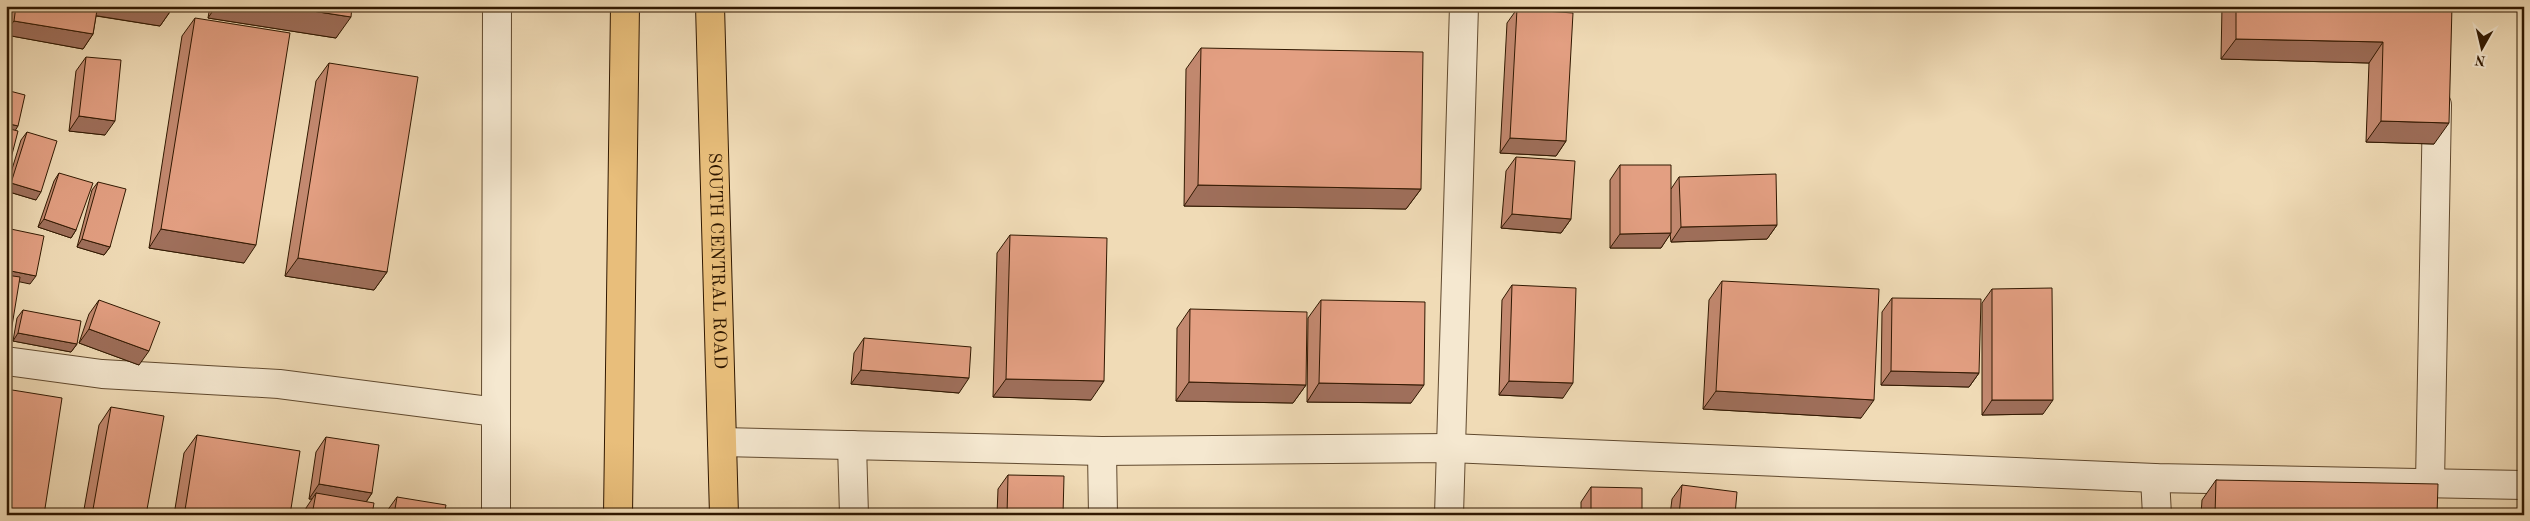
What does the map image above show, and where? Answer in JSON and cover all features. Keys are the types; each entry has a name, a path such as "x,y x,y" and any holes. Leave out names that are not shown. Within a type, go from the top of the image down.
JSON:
{"main road":[{"path":"618,515 625,6"},
{"name":"SOUTH CENTRAL ROAD","path":"710,6 724,515"}],"street":[{"path":"496,515 497,6"},
{"path":"1449,515 1464,6"},
{"path":"2430,483 2437,76"},
{"path":"6,361 102,374 279,384 496,412"},
{"path":"722,442 1102,451 1450,448 2155,478 2524,485"},
{"path":"852,445 854,515"},
{"path":"1102,451 1103,515"},
{"path":"2155,478 2157,515"}],"building":[{"path":"16,6 74,6 97,10 93,34 14,21"},
{"path":"280,6 352,6 351,17"},
{"path":"2236,6 2452,6 2449,123 2381,121 2383,42 2236,39"},
{"path":"1517,9 1573,13 1566,141 1510,138"},
{"path":"195,18 290,33 256,245 161,229"},
{"path":"1201,48 1423,52 1421,189 1198,185"},
{"path":"86,57 121,60 115,121 79,116"},
{"path":"329,63 418,77 387,272 298,258"},
{"path":"6,90 25,95 18,126 6,123"},
{"path":"6,128 18,131 8,170 6,170"},
{"path":"27,132 57,141 41,192 11,183"},
{"path":"1516,157 1575,161 1571,219 1512,214"},
{"path":"1620,165 1671,165 1671,233 1620,234"},
{"path":"59,173 93,183 76,230 44,219"},
{"path":"1776,174 1777,225 1681,227 1679,177"},
{"path":"6,182 11,183 6,201"},
{"path":"98,182 126,189 110,247 82,239"},
{"path":"6,228 44,236 36,276 6,270"},
{"path":"1010,235 1107,238 1104,381 1006,379"},
{"path":"6,275 20,277 11,332 6,332"},
{"path":"1722,281 1879,289 1874,400 1716,391"},
{"path":"1512,285 1576,288 1573,383 1509,381"},
{"path":"2052,288 2053,400 1992,400 1992,289"},
{"path":"1892,298 1981,299 1979,373 1891,371"},
{"path":"99,300 160,322 149,351 89,329"},
{"path":"1321,300 1425,302 1424,385 1319,383"},
{"path":"1190,309 1307,312 1306,385 1189,382"},
{"path":"23,310 81,321 77,344 18,333"},
{"path":"864,338 971,347 969,378 861,370"},
{"path":"6,389 62,398 44,515 6,515"},
{"path":"111,407 164,416 146,515 92,515"},
{"path":"197,435 300,451 290,515 215,515 185,510"},
{"path":"326,437 379,445 372,493 319,484"},
{"path":"1008,475 1064,476 1063,515 1007,515"},
{"path":"2216,480 2438,484 2437,515 2215,515"},
{"path":"1682,485 1737,492 1735,515 1679,515"},
{"path":"1591,487 1642,488 1642,515 1591,515"},
{"path":"316,493 374,503 372,515 312,515"},
{"path":"397,497 446,505 444,515 394,515"}]}
